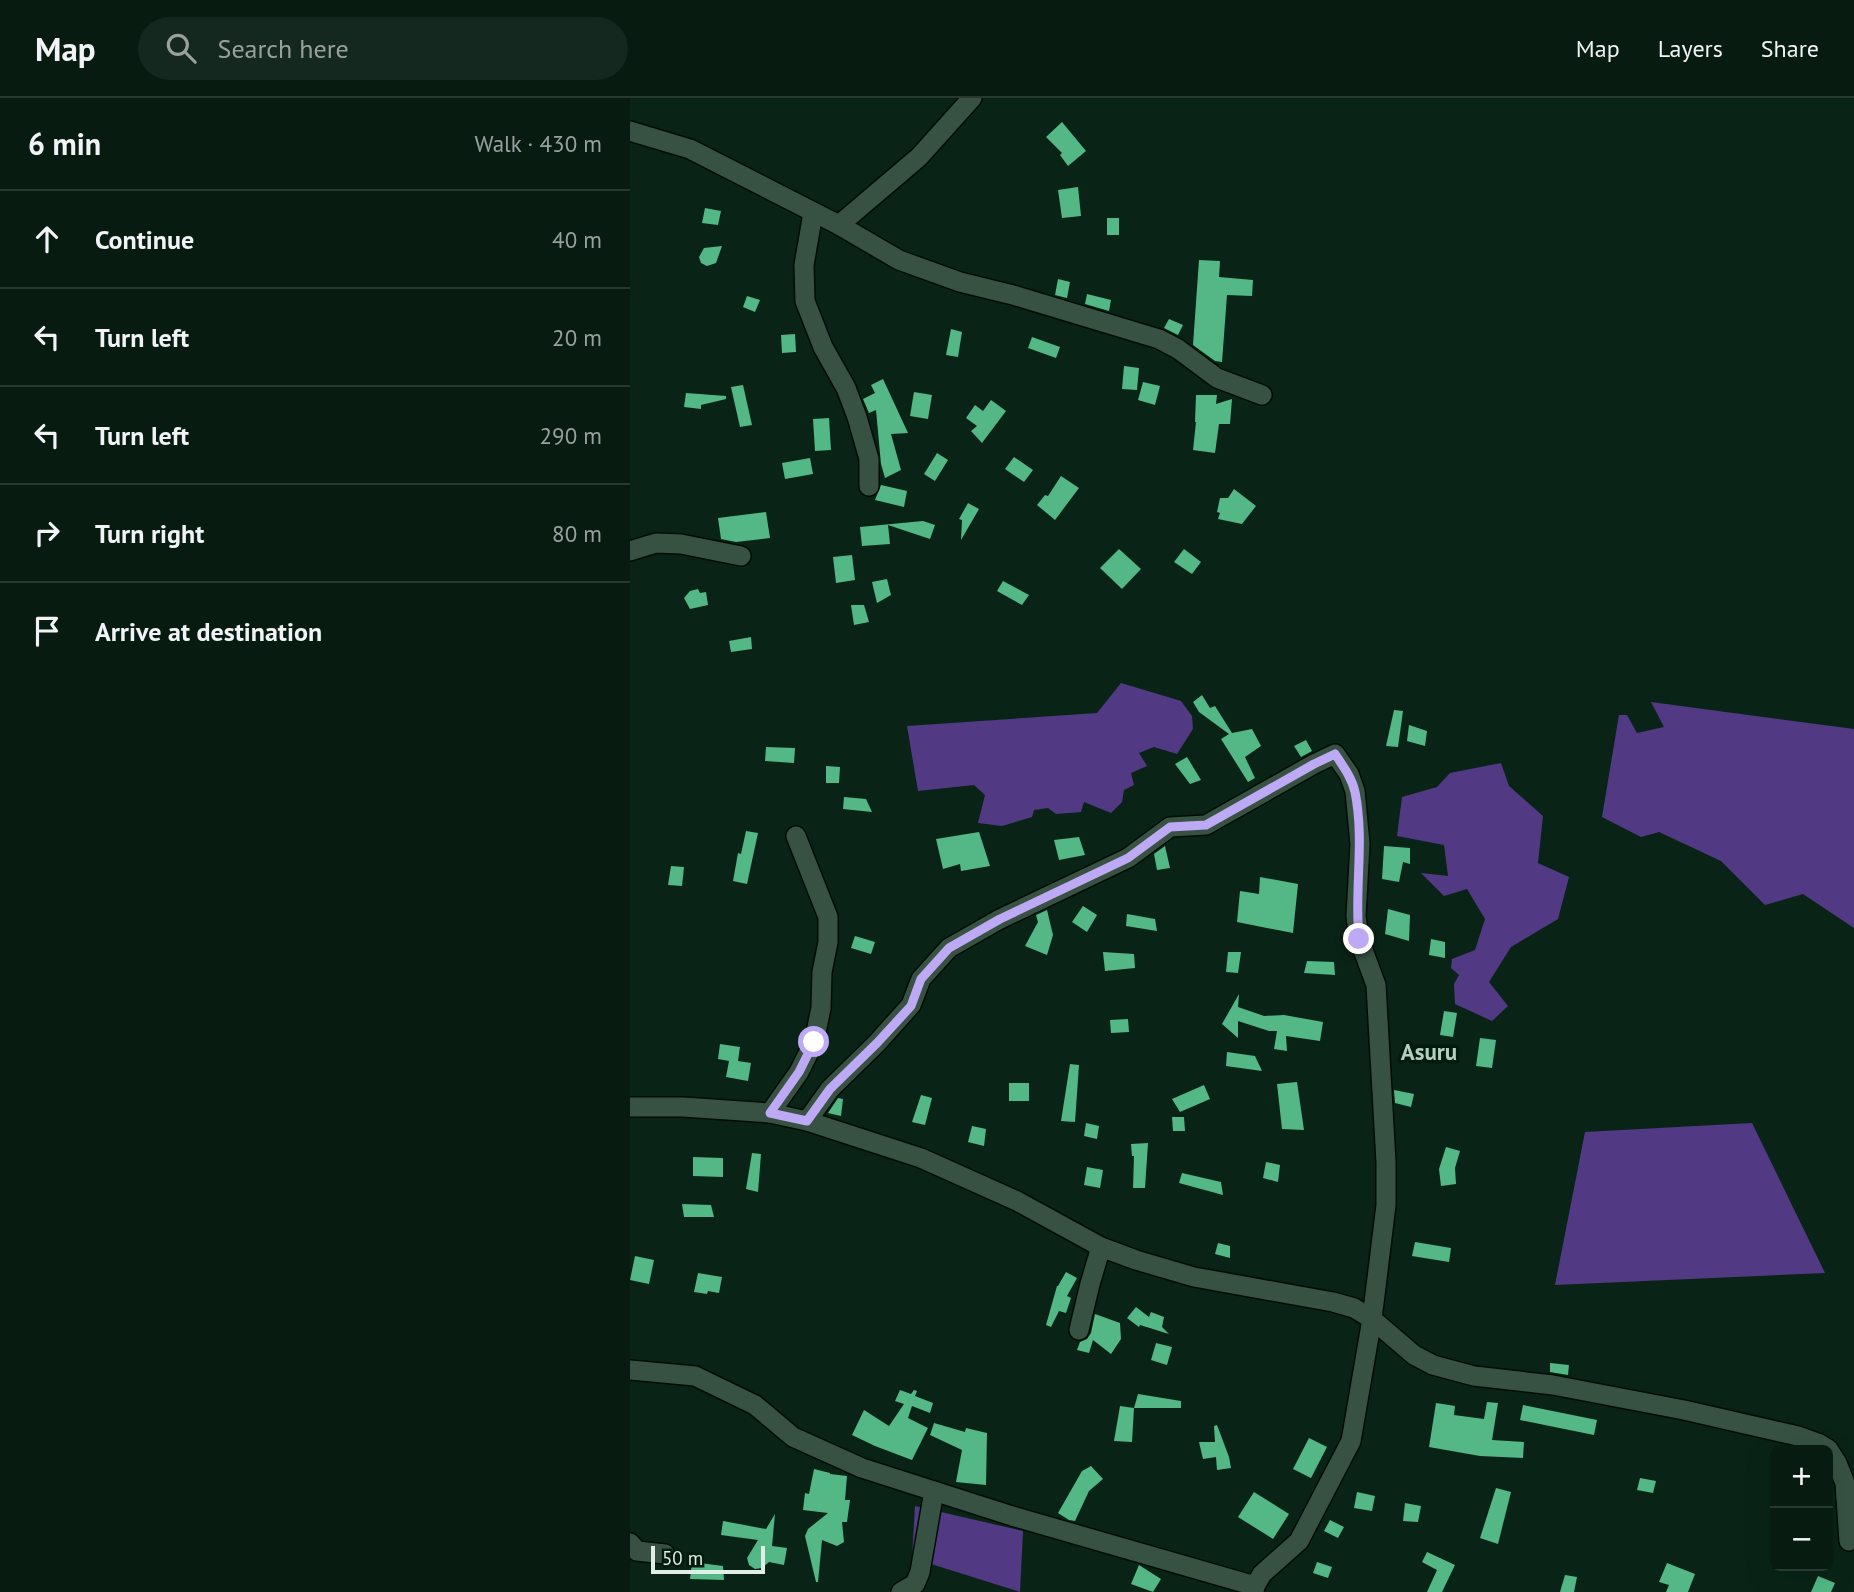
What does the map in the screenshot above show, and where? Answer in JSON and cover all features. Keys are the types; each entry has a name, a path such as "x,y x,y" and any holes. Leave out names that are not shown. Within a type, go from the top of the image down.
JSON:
{"street":[{"path":"839,225 919,157 972,98"},
{"path":"630,131 690,149 839,225 899,260 960,282 1013,295 1159,340 1178,349 1217,378 1262,395"},
{"path":"813,213 804,265 805,301 823,347 846,388 857,417 869,459 869,486"},
{"path":"630,551 656,543 681,544 741,556"},
{"path":"630,1370 695,1377 755,1405 793,1437 813,1448 862,1468 1255,1589 1262,1574 1299,1541 1351,1441 1372,1318 1386,1205 1376,985 1359,939 1356,916 1360,844 1355,792 1349,774 1335,754 1206,825 1170,827 1128,858 1000,919 949,948 921,979 911,1006 830,1089 807,1121"},
{"path":"770,1113 799,1072 814,1042 828,942 828,917 796,836"},
{"path":"630,1107 682,1107 770,1113 807,1121 920,1158 1017,1201 1101,1247 1194,1277 1354,1308 1372,1318 1414,1355 1433,1365 1474,1376 1553,1385 1684,1410 1798,1436 1820,1444 1833,1456 1845,1483 1849,1541"},
{"path":"1079,1330 1101,1247"},
{"path":"901,1592 915,1584 920,1572 934,1491"},
{"path":"630,1543 637,1550 665,1554"}],"shaded area":[{"path":"1121,683 1181,701 1192,716 1193,729 1177,754 1154,747 1139,753 1147,766 1131,773 1134,785 1124,790 1122,802 1111,813 1084,802 1081,812 1056,814 1048,808 1034,810 1032,817 1002,826 978,823 985,795 974,785 918,791 907,726 1097,713"},
{"path":"1651,702 1854,729 1854,928 1803,894 1765,905 1721,861 1659,832 1641,837 1602,817 1619,715 1627,715 1637,733 1664,727"},
{"path":"1501,763 1509,786 1543,816 1538,863 1569,877 1558,919 1511,947 1489,982 1508,1006 1492,1021 1455,1004 1454,984 1459,975 1451,968 1452,959 1475,950 1485,919 1467,889 1444,896 1421,873 1448,876 1444,845 1397,836 1402,797 1437,787 1450,773"},
{"path":"1752,1123 1825,1273 1555,1285 1585,1132"},
{"path":"915,1506 1023,1531 1020,1592 912,1558"}],"building":[{"path":"1062,122 1086,151 1068,166 1060,155 1062,153 1046,137"},
{"path":"1078,187 1081,216 1062,218 1058,190"},
{"path":"705,208 721,211 718,225 702,223"},
{"path":"1107,218 1119,218 1119,235 1107,235"},
{"path":"722,246 716,263 707,266 701,263 699,257 704,248"},
{"path":"1199,260 1220,261 1219,277 1253,280 1252,296 1227,295 1222,362 1215,361 1193,345"},
{"path":"1058,279 1070,282 1067,298 1055,295"},
{"path":"1087,294 1111,300 1109,311 1085,304"},
{"path":"747,296 760,300 755,312 743,307"},
{"path":"1169,319 1183,325 1178,335 1164,328"},
{"path":"951,329 962,332 958,357 946,355"},
{"path":"795,334 796,352 782,353 781,335"},
{"path":"1032,337 1060,347 1056,358 1028,348"},
{"path":"1124,366 1139,368 1137,390 1122,389"},
{"path":"883,379 908,433 891,434 901,470 885,478 881,464 876,410 869,413 863,399 875,393 871,385"},
{"path":"1143,382 1160,386 1155,405 1138,400"},
{"path":"743,385 752,425 740,427 731,387"},
{"path":"914,392 932,395 928,419 910,416"},
{"path":"686,393 726,396 726,399 701,405 701,409 684,407"},
{"path":"1196,395 1217,395 1216,404 1232,399 1230,424 1219,424 1215,453 1193,450"},
{"path":"991,400 1006,411 982,443 971,431 977,426 966,418 975,405 983,411"},
{"path":"829,418 831,450 815,451 813,419"},
{"path":"937,453 948,460 935,481 924,474"},
{"path":"1014,457 1033,470 1024,482 1005,469"},
{"path":"810,458 813,474 785,479 782,463"},
{"path":"1061,476 1079,488 1055,520 1037,505 1045,495 1048,496"},
{"path":"881,485 907,491 904,507 875,500"},
{"path":"1234,489 1256,506 1242,524 1218,519 1220,498 1228,498"},
{"path":"968,503 979,509 961,540 962,520 959,519"},
{"path":"766,512 770,538 736,542 721,539 718,518"},
{"path":"923,521 935,525 930,539 888,525 890,544 862,546 860,527"},
{"path":"1119,549 1141,569 1122,589 1100,568"},
{"path":"1184,549 1201,562 1192,574 1174,562"},
{"path":"852,555 855,580 836,583 833,557"},
{"path":"887,579 891,595 877,603 872,582"},
{"path":"1003,581 1029,595 1022,605 997,591"},
{"path":"698,589 700,593 706,592 708,605 690,609 684,598 690,591"},
{"path":"851,605 864,605 869,622 854,625"},
{"path":"751,637 752,649 731,652 729,641"},
{"path":"1202,695 1210,708 1215,706 1232,733 1252,729 1261,746 1245,757 1255,778 1248,782 1221,739 1229,734 1199,712 1193,702"},
{"path":"1394,710 1403,711 1398,747 1386,746"},
{"path":"1409,725 1427,731 1425,746 1407,741"},
{"path":"1306,740 1312,751 1301,757 1294,746"},
{"path":"766,747 795,748 794,763 765,761"},
{"path":"1187,757 1201,780 1190,784 1175,764"},
{"path":"826,766 840,767 839,783 826,783"},
{"path":"844,797 866,799 872,812 843,809"},
{"path":"746,831 758,833 747,884 733,881 738,853 741,854"},
{"path":"979,832 990,866 961,871 960,864 943,869 936,839"},
{"path":"1079,837 1085,855 1059,860 1054,840"},
{"path":"1165,846 1170,868 1157,870 1154,854"},
{"path":"1384,846 1410,848 1410,864 1403,862 1399,882 1382,879"},
{"path":"671,866 684,867 682,886 668,885"},
{"path":"1260,877 1298,884 1293,933 1237,922 1240,891 1259,894"},
{"path":"1083,906 1097,915 1087,932 1072,922"},
{"path":"1388,909 1410,915 1409,941 1385,934"},
{"path":"1047,910 1053,935 1047,955 1025,946 1038,922 1036,915"},
{"path":"1127,914 1155,919 1157,931 1126,926"},
{"path":"855,936 875,942 871,954 851,948"},
{"path":"1431,939 1445,942 1445,958 1429,955"},
{"path":"1103,952 1134,954 1135,968 1105,971"},
{"path":"1228,952 1241,952 1238,973 1226,972"},
{"path":"1307,961 1334,962 1335,975 1304,973"},
{"path":"1239,994 1238,1007 1264,1016 1284,1015 1323,1022 1320,1041 1286,1036 1287,1051 1274,1049 1277,1031 1238,1021 1238,1038 1222,1024"},
{"path":"1444,1011 1457,1013 1453,1037 1440,1035"},
{"path":"1128,1019 1129,1032 1111,1033 1110,1020"},
{"path":"1480,1038 1496,1040 1492,1068 1476,1066"},
{"path":"720,1044 740,1047 738,1061 751,1063 748,1081 726,1077 729,1061 718,1059"},
{"path":"1227,1052 1255,1056 1262,1071 1226,1066"},
{"path":"1070,1064 1079,1065 1075,1122 1061,1121"},
{"path":"1297,1082 1304,1130 1282,1129 1277,1084"},
{"path":"1009,1083 1029,1083 1029,1101 1009,1101"},
{"path":"1204,1085 1210,1099 1180,1112 1172,1099"},
{"path":"1394,1090 1414,1094 1411,1107 1395,1103"},
{"path":"921,1095 932,1098 925,1125 912,1122"},
{"path":"838,1098 843,1099 841,1116 828,1113"},
{"path":"1172,1117 1184,1117 1185,1131 1173,1131"},
{"path":"1086,1123 1099,1126 1097,1139 1084,1136"},
{"path":"972,1126 986,1129 984,1146 968,1142"},
{"path":"1148,1143 1145,1188 1133,1188 1134,1156 1131,1144"},
{"path":"1446,1147 1460,1151 1455,1168 1456,1184 1441,1186 1439,1169"},
{"path":"752,1153 761,1154 758,1192 746,1189"},
{"path":"693,1157 723,1158 723,1177 693,1176"},
{"path":"1266,1162 1280,1165 1278,1182 1263,1178"},
{"path":"1087,1167 1103,1170 1100,1188 1084,1185"},
{"path":"1182,1173 1221,1182 1223,1195 1179,1183"},
{"path":"682,1204 711,1205 714,1217 684,1217"},
{"path":"1415,1242 1451,1248 1449,1262 1412,1256"},
{"path":"1218,1243 1230,1246 1230,1258 1215,1254"},
{"path":"635,1256 654,1260 649,1284 630,1280"},
{"path":"1066,1272 1077,1278 1067,1296 1071,1298 1066,1313 1059,1311 1051,1327 1046,1325 1057,1286"},
{"path":"698,1273 722,1277 719,1293 694,1292"},
{"path":"1136,1307 1149,1317 1151,1312 1164,1317 1162,1327 1169,1334 1140,1325 1139,1327 1127,1318"},
{"path":"1095,1314 1120,1323 1121,1339 1111,1354 1093,1340 1089,1353 1077,1350 1080,1342 1087,1339 1091,1333"},
{"path":"1156,1343 1172,1347 1167,1365 1151,1360"},
{"path":"1550,1363 1569,1365 1568,1375 1550,1372"},
{"path":"900,1390 911,1394 914,1390 917,1391 915,1396 933,1403 930,1413 912,1406 908,1418 928,1428 912,1460 852,1435 864,1410 889,1426 904,1404 895,1401"},
{"path":"1138,1394 1181,1401 1181,1408 1134,1408"},
{"path":"1487,1402 1498,1403 1492,1440 1524,1442 1523,1458 1480,1456 1429,1447 1436,1403 1455,1406 1454,1415 1484,1419"},
{"path":"1523,1405 1597,1420 1594,1435 1520,1420"},
{"path":"1120,1406 1134,1408 1132,1442 1114,1441"},
{"path":"934,1423 965,1432 966,1428 987,1433 986,1485 956,1482 962,1450 930,1435"},
{"path":"1217,1425 1231,1468 1217,1470 1216,1457 1203,1459 1199,1442 1215,1442 1214,1426"},
{"path":"1309,1438 1327,1447 1311,1478 1293,1469"},
{"path":"1091,1466 1103,1479 1089,1491 1075,1521 1069,1520 1058,1513 1082,1471"},
{"path":"814,1469 847,1476 845,1500 850,1500 847,1522 842,1522 844,1542 837,1546 822,1540 818,1582 805,1536 808,1529 828,1513 803,1510 805,1493 809,1494"},
{"path":"1640,1478 1656,1481 1653,1493 1637,1490"},
{"path":"1496,1488 1511,1492 1498,1544 1480,1538"},
{"path":"1254,1492 1289,1514 1273,1539 1238,1517"},
{"path":"1357,1492 1375,1496 1372,1511 1354,1508"},
{"path":"1405,1503 1421,1506 1418,1522 1403,1521"},
{"path":"775,1514 772,1546 787,1548 784,1565 769,1562 762,1568 755,1569 749,1565 747,1558 758,1540 721,1535 723,1521 766,1529"},
{"path":"1330,1520 1344,1527 1338,1538 1324,1531"},
{"path":"1427,1552 1455,1565 1442,1592 1427,1592 1437,1570 1422,1562"},
{"path":"692,1562 723,1566 724,1580 690,1579"},
{"path":"1317,1562 1332,1567 1328,1578 1313,1573"},
{"path":"1667,1563 1695,1574 1688,1592 1666,1592 1669,1585 1659,1582"},
{"path":"1139,1565 1161,1579 1153,1592 1131,1584"},
{"path":"1565,1575 1577,1577 1574,1592 1560,1592"},
{"path":"1818,1576 1835,1583 1831,1592 1811,1592"}],"district":[{"name":"Asuru","path":"1429,1051"}],"route":[{"path":"814,1042 799,1072 770,1113 807,1121 830,1089 911,1006 921,979 949,948 1000,919 1128,858 1170,827 1206,825 1335,754 1349,774 1355,792 1360,844 1356,916 1359,939"}]}
